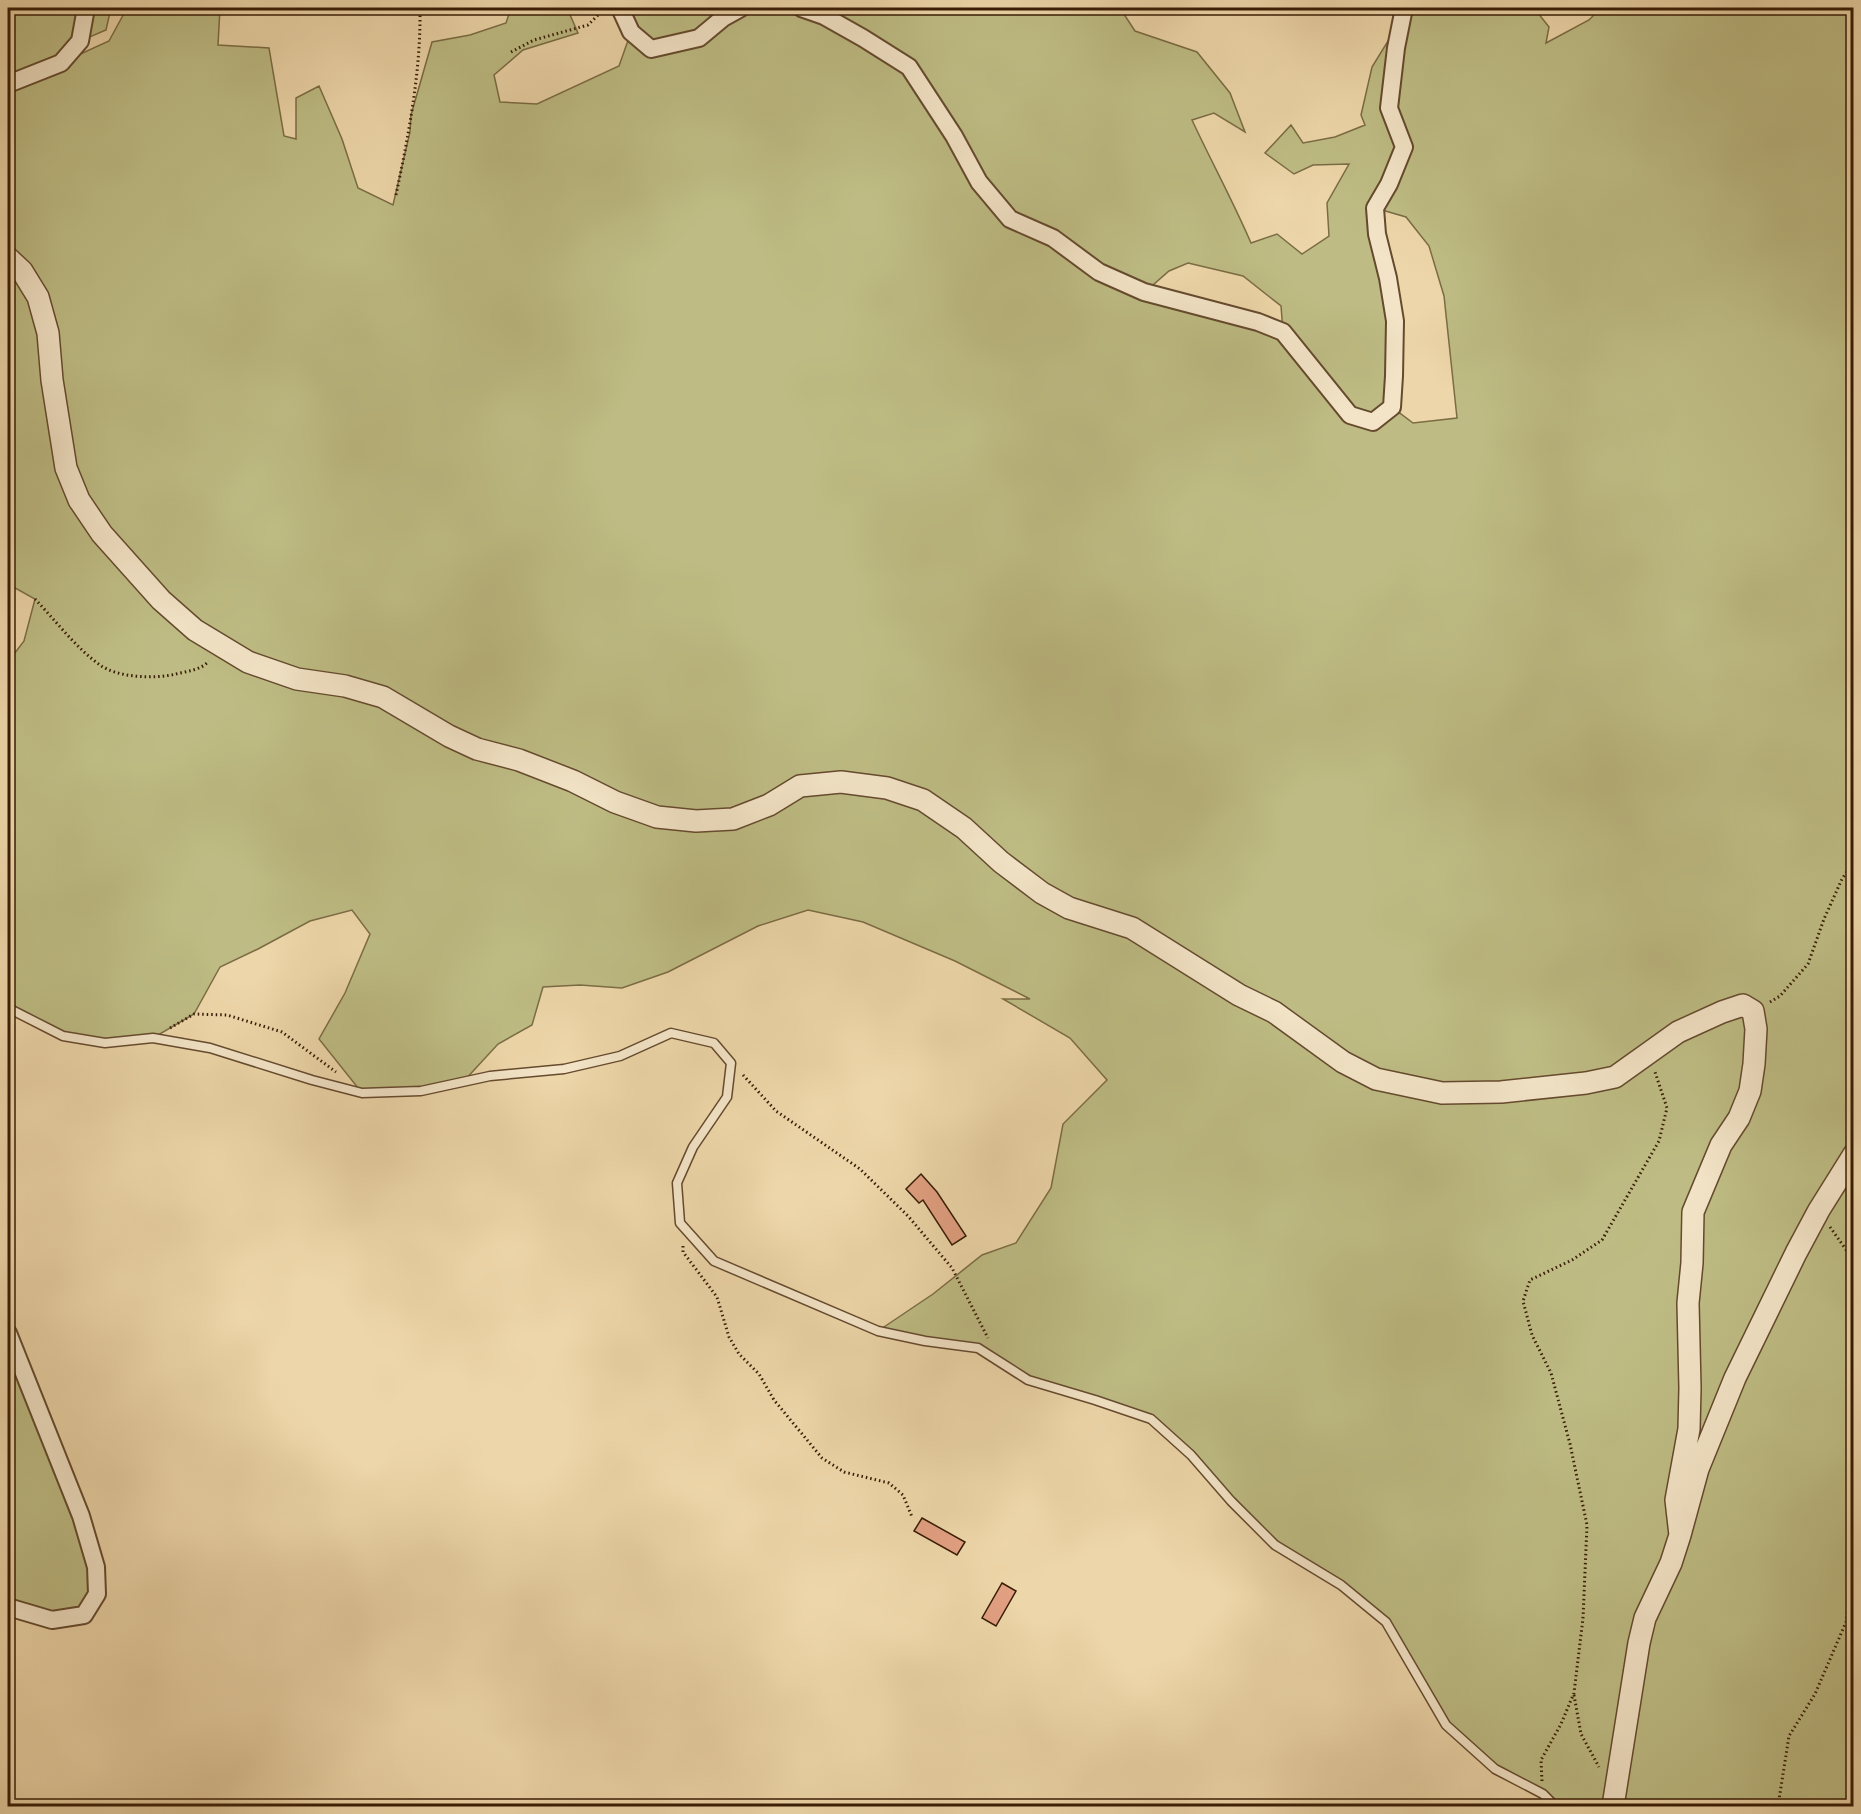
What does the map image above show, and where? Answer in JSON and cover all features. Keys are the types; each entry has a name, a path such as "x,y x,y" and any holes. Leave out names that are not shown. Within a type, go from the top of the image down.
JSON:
{"street":[{"path":"8,84 61,63 80,41 86,8"},
{"path":"620,8 631,32 651,49 699,38 723,18 741,8"},
{"path":"801,8 824,16 909,67 954,136 979,182 1010,219 1053,238 1099,272 1144,292 1258,322 1283,332 1350,415 1373,422 1392,407 1395,321 1388,278 1377,234 1375,208 1389,184 1404,147 1389,108 1404,8"},
{"path":"8,258 22,271 38,297 48,333 52,380 66,468 79,500 102,534 161,600 195,630 248,662 297,679 345,686 383,698 477,749 519,760 573,781 615,802 657,817 696,821 733,819 769,805 800,786 841,782 887,788 923,800 964,828 1001,862 1042,893 1069,908 1132,928 1239,995 1274,1012 1343,1062 1376,1079 1442,1093 1501,1092 1586,1083 1615,1077 1678,1032 1722,1012 1743,1005 1753,1011 1756,1029 1750,1091 1722,1145 1693,1212 1688,1303 1689,1429 1676,1500 1680,1535"},
{"path":"1613,1801 1639,1642 1649,1608 1671,1563 1698,1469 1735,1378 1796,1253 1819,1210 1854,1154"},
{"path":"8,1333 81,1516 96,1567 97,1594 84,1615 52,1620 8,1607"}],"lane":[{"path":"8,1008 63,1036 105,1043 153,1038 210,1048 362,1093 421,1091 490,1076 564,1069 620,1056 671,1033 714,1042 731,1063 726,1097 693,1147 677,1183 680,1223 714,1261 878,1331 925,1341 978,1348 1028,1380 1151,1419 1191,1455 1230,1501 1275,1545 1341,1585 1386,1622 1446,1725 1495,1769 1543,1794 1555,1806"}],"path":[{"path":"396,195 410,132 420,31 420,8"},
{"path":"511,52 534,40 588,24 605,8"},
{"path":"35,599 101,666 130,676 171,675 204,667 222,646"},
{"path":"1753,1011 1780,996 1808,964 1824,919 1842,879 1854,861"},
{"path":"153,1038 194,1014 227,1016 282,1032 362,1093"},
{"path":"1543,1794 1541,1760 1561,1724 1574,1693 1583,1618 1587,1525 1570,1444 1551,1373 1532,1335 1523,1301 1530,1280 1572,1260 1602,1240 1659,1141 1666,1108 1648,1053"},
{"path":"731,1063 776,1111 860,1169 908,1216 952,1268 1001,1363"},
{"path":"1819,1210 1854,1261"},
{"path":"680,1223 683,1252 717,1297 729,1337 739,1353 759,1374 774,1400 822,1458 844,1472 888,1483 903,1496 912,1517"},
{"path":"1854,1355 1851,1404 1854,1462"},
{"path":"1778,1806 1789,1736 1815,1694 1846,1622 1854,1554"},
{"path":"1846,1622 1854,1623"},
{"path":"1574,1693 1581,1734 1613,1801"}],"shaded area":[{"path":"8,8 111,8 106,30 80,41 63,62 109,41 127,8 220,8 218,45 269,48 284,136 296,139 296,98 319,86 342,139 358,188 393,205 410,132 411,115 432,42 470,35 506,23 511,8 567,8 578,33 523,50 494,75 500,102 537,104 619,66 631,32 623,8 1120,8 1135,31 1197,52 1230,93 1245,132 1214,113 1192,120 1251,243 1277,234 1302,254 1329,236 1327,203 1349,164 1313,165 1294,174 1265,153 1291,125 1303,143 1335,137 1365,125 1361,115 1372,67 1401,20 1404,8 1534,8 1549,27 1546,43 1589,20 1601,8 1853,8 1853,1806 1555,1806 1543,1794 1495,1769 1446,1725 1386,1622 1341,1585 1275,1545 1151,1419 1028,1380 978,1348 878,1331 933,1294 982,1255 1016,1243 1051,1188 1063,1124 1107,1080 1070,1038 1003,999 1030,999 955,961 863,922 808,910 758,926 668,972 622,988 580,985 543,987 532,1025 498,1044 463,1082 421,1091 362,1093 319,1039 345,993 370,934 352,910 310,921 220,967 194,1014 153,1038 105,1043 63,1036 8,1008 8,662 24,641 35,599 8,584","holes":["1375,208 1406,217 1429,246 1444,296 1457,418 1413,423 1392,407 1388,278","1188,263 1243,276 1281,306 1283,332 1145,292 1169,271"]},
{"path":"8,1333 96,1567 84,1615 8,1607"}],"building":[{"path":"921,1174 937,1192 966,1236 952,1245 923,1200 919,1203 906,1189"},
{"path":"922,1518 965,1542 957,1555 914,1531"},
{"path":"1002,1583 1016,1591 996,1626 982,1618"}]}
